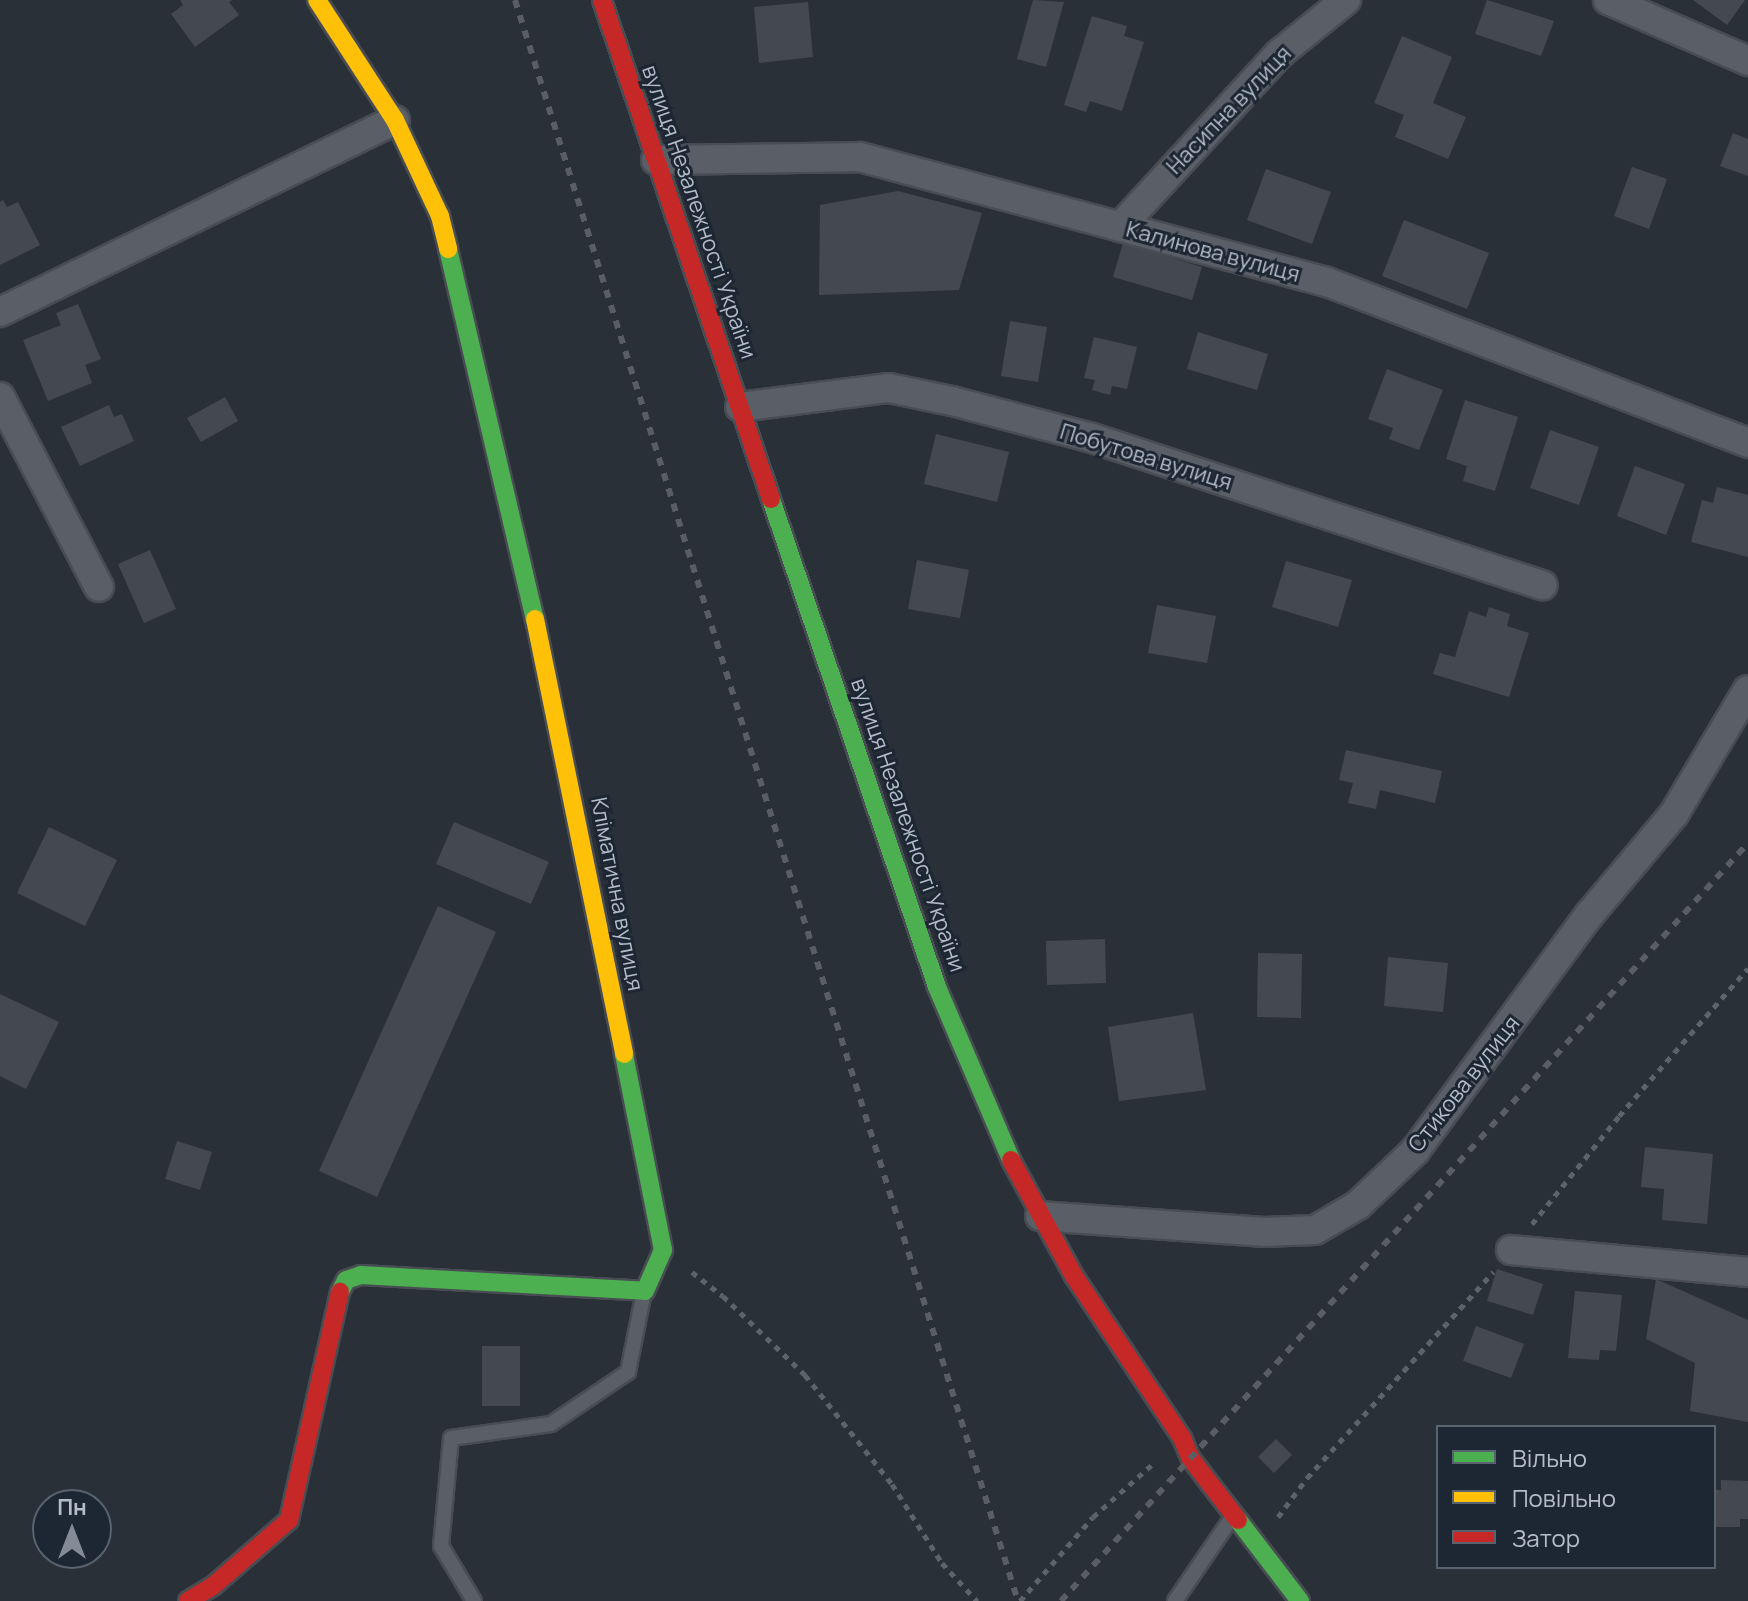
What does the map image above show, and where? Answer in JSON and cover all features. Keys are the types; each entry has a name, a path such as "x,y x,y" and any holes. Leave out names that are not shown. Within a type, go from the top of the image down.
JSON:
{"street":[{"name":"Кліматична вулиця","path":"317,0 395,120 440,216 554,701 663,1250"},
{"name":"вулиця Незалежності України","path":"602,0 937,987 1019,1178 1074,1276 1182,1438 1191,1459 1235,1512 1300,1601"},
{"name":"Насипна вулиця","path":"1120,227 1279,54 1346,0"},
{"path":"1608,0 1748,61"},
{"path":"0,312 395,120"},
{"name":"Калинова вулиця","path":"656,160 860,157 1327,282 1748,443"},
{"name":"Побутова вулиця","path":"740,407 889,388 952,401 1092,438 1543,585"},
{"path":"0,397 99,587"},
{"name":"Стикова вулиця","path":"1040,1216 1277,1231 1315,1230 1358,1205 1415,1151 1590,914 1674,814 1748,690"},
{"path":"188,1601 213,1586 289,1520 340,1292 346,1280 361,1275 645,1291 663,1250"},
{"path":"1511,1250 1748,1272"}],"lane":[{"path":"474,1601 441,1546 451,1438 551,1424 628,1372 645,1291"},
{"path":"1175,1601 1235,1512"}],"path":[{"path":"663,1250 723,1296 805,1375 892,1484 942,1563 977,1601"},
{"path":"1020,1601 1093,1517 1182,1438"}],"building":[{"path":"180,0 232,0 229,2 239,15 195,47 171,14 183,5"},
{"path":"1033,0 1064,2 1046,67 1017,59"},
{"path":"1487,0 1554,21 1541,56 1475,34"},
{"path":"1693,0 1745,0 1727,25"},
{"path":"808,2 813,57 759,63 754,7"},
{"path":"1092,16 1127,26 1124,36 1144,42 1122,111 1090,101 1086,112 1064,105"},
{"path":"1402,36 1452,57 1433,103 1466,117 1448,159 1395,137 1404,115 1374,103"},
{"path":"1733,133 1748,139 1748,176 1720,166"},
{"path":"1632,167 1667,179 1649,229 1614,216"},
{"path":"1266,169 1331,192 1312,244 1247,220"},
{"path":"898,191 982,213 959,290 819,295 820,205"},
{"path":"3,200 7,207 18,202 40,245 0,265 0,202"},
{"path":"1404,220 1489,253 1467,309 1382,276"},
{"path":"1123,243 1202,267 1192,300 1113,277"},
{"path":"78,304 101,359 85,365 92,383 48,401 23,340 61,325 56,313"},
{"path":"1010,321 1047,327 1038,382 1001,376"},
{"path":"1198,332 1268,354 1257,390 1187,369"},
{"path":"1094,337 1137,347 1127,389 1112,386 1110,395 1092,390 1095,380 1084,378"},
{"path":"1387,369 1443,390 1419,450 1389,439 1393,428 1368,419"},
{"path":"225,397 238,421 201,442 187,418"},
{"path":"1465,400 1518,417 1495,491 1463,481 1467,466 1446,459"},
{"path":"109,405 114,417 122,414 134,441 80,466 61,427"},
{"path":"1550,430 1599,447 1579,505 1530,488"},
{"path":"936,434 1009,452 997,502 924,484"},
{"path":"1635,466 1685,484 1666,535 1617,516"},
{"path":"1717,487 1748,495 1748,557 1691,542 1702,500 1713,503"},
{"path":"150,550 176,609 144,623 118,564"},
{"path":"917,560 969,570 960,618 908,609"},
{"path":"1286,561 1352,580 1338,627 1272,607"},
{"path":"1157,605 1216,616 1207,663 1148,653"},
{"path":"1489,607 1510,614 1507,626 1529,633 1509,697 1433,674 1440,653 1455,657 1469,611 1486,617"},
{"path":"1346,750 1442,771 1435,803 1380,790 1376,809 1348,803 1353,783 1339,780"},
{"path":"454,822 549,862 531,904 436,864"},
{"path":"49,827 117,860 85,926 17,893"},
{"path":"438,906 496,932 377,1197 319,1171"},
{"path":"1105,939 1106,983 1047,985 1046,941"},
{"path":"1258,953 1302,954 1301,1018 1257,1017"},
{"path":"1388,957 1448,963 1443,1012 1384,1006"},
{"path":"0,994 59,1022 26,1089 0,1076"},
{"path":"1193,1013 1206,1090 1119,1101 1108,1027"},
{"path":"177,1141 212,1152 200,1190 165,1179"},
{"path":"1645,1147 1713,1154 1707,1224 1662,1220 1664,1189 1641,1187"},
{"path":"1497,1269 1543,1284 1533,1315 1487,1301"},
{"path":"1656,1279 1748,1320 1748,1422 1690,1411 1695,1363 1646,1339"},
{"path":"1575,1291 1622,1295 1616,1351 1600,1350 1599,1360 1568,1358"},
{"path":"1476,1326 1524,1344 1511,1378 1463,1361"},
{"path":"482,1346 520,1346 520,1406 482,1406"},
{"path":"1276,1439 1292,1455 1274,1473 1258,1457"},
{"path":"1721,1480 1748,1481 1748,1519 1740,1519 1740,1527 1716,1527 1716,1490 1721,1490"}],"railway":[{"path":"515,0 1018,1601"},
{"path":"1061,1601 1748,843"}],"traffic: fast":[{"path":"448,249 535,619"},
{"path":"771,499 937,987 1011,1160"},
{"path":"340,1292 346,1280 361,1275 645,1291 663,1250 624,1054"},
{"path":"1238,1520 1300,1601"}],"traffic: slow":[{"path":"317,0 395,120 440,216 448,249"},
{"path":"535,619 624,1054"}],"traffic: jam":[{"path":"602,0 771,499"},
{"path":"1011,1160 1074,1276 1182,1438 1191,1459 1238,1520"},
{"path":"188,1601 213,1586 289,1520 340,1292"}]}
